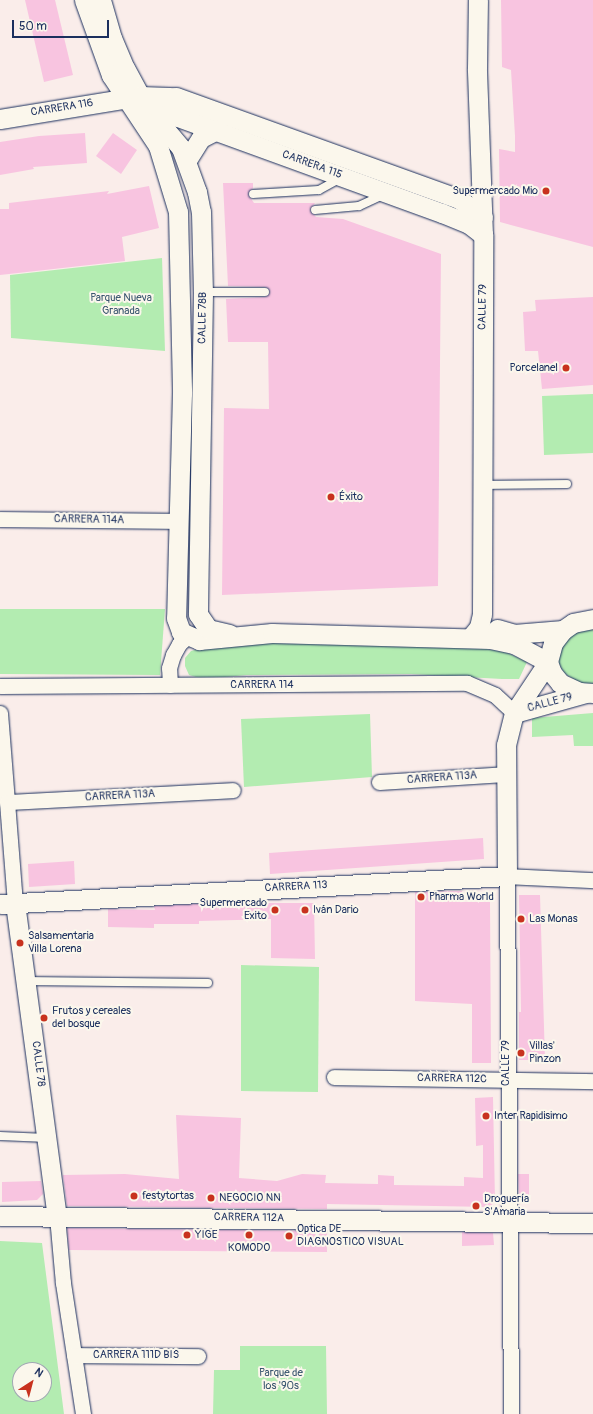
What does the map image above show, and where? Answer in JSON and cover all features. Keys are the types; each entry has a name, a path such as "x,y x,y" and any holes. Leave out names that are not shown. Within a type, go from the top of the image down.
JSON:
{"street":[{"name":"CALLE 78B","path":"84,0 100,50 132,97 158,146 171,180 178,212 182,393 176,618 181,632 188,636"},
{"name":"CALLE 78B","path":"102,0 132,97 173,135 187,160 201,212 203,292 198,614 208,629 216,633 236,635"},
{"name":"CALLE 79","path":"478,0 478,68 483,226 481,485 482,614"},
{"name":"CARRERA 115","path":"132,97 166,96 186,100 459,199 483,226"},
{"name":"CARRERA 116","path":"0,119 132,97"},
{"name":"CARRERA 115","path":"132,97 164,111 447,215 473,227 483,226"},
{"path":"187,160 201,138 217,130"},
{"path":"459,199 482,181"},
{"name":"CARRERA 114A","path":"0,519 178,521"},
{"path":"471,637 479,627 482,614"},
{"path":"482,614 495,629 504,632 542,633 562,630"},
{"path":"590,693 560,683 552,673 548,662 553,643 562,630 573,623 593,619"},
{"path":"170,685 169,668 173,655 178,644 188,636 212,640 236,635 272,633 471,637 514,644 548,662"},
{"name":"CALLE 79","path":"511,1414 506,1080 506,745 514,713 548,662"},
{"name":"CARRERA 114","path":"0,686 467,683 495,695 514,713"},
{"name":"CALLE 79","path":"514,713 590,693"},
{"name":"CALLE 78","path":"0,713 7,802 8,903 27,981 74,1355 83,1414"},
{"name":"CARRERA 113A","path":"379,782 506,774"},
{"name":"CARRERA 113A","path":"7,802 233,790"},
{"name":"CARRERA 113","path":"8,903 506,876 593,880"},
{"name":"CARRERA 112C","path":"334,1077 593,1080"},
{"name":"CARRERA 112A","path":"0,1216 508,1220 593,1223"},
{"name":"CARRERA 111D BIS","path":"74,1355 198,1356"}],"lane":[{"path":"253,194 319,190 344,177"},
{"path":"315,210 359,206 387,193"},
{"path":"203,292 265,292"},
{"path":"481,485 567,484"},
{"path":"27,981 208,983"},
{"path":"0,1136 47,1138"}],"green space":[{"name":"Parque Nueva Granada","path":"162,258 165,351 11,338 10,275"},
{"path":"593,394 593,453 544,455 542,396"},
{"path":"0,609 165,609 160,675 0,674"},
{"path":"593,628 593,685 579,683 564,673 558,662 558,650 571,633"},
{"path":"283,641 328,644 454,644 506,652 527,662 519,679 411,674 247,675 203,679 189,675 185,666 185,658 191,651 203,648"},
{"path":"593,713 593,746 574,746 573,735 532,737 532,718"},
{"path":"370,714 372,777 244,787 241,719"},
{"path":"241,965 319,967 318,1092 241,1091"},
{"path":"0,1241 42,1243 64,1414 0,1414"},
{"name":"Parque de los '90s","path":"240,1346 326,1346 327,1414 213,1414 214,1370 240,1370"}],"building":[{"path":"25,0 55,0 73,75 44,82"},
{"path":"501,0 593,0 593,247 500,222 499,149 515,152 511,70 502,67"},
{"path":"85,133 87,163 33,167 34,169 0,175 0,142 39,136"},
{"path":"113,133 137,150 121,174 96,156"},
{"path":"223,183 253,183 253,188 248,194 254,203 315,203 310,210 316,217 343,219 441,254 438,586 222,595 224,408 269,409 268,342 228,342 226,299 265,297 270,292 265,287 228,286"},
{"path":"149,186 159,228 122,237 125,261 0,275 0,209 9,209 9,203 109,191 107,194"},
{"path":"593,297 593,385 542,389 538,351 525,351 523,312 536,311 535,300"},
{"path":"483,838 484,859 270,874 269,853"},
{"path":"74,861 75,884 29,887 28,864"},
{"path":"462,891 462,902 490,902 491,1063 472,1063 472,1004 415,1001 415,892"},
{"path":"519,895 540,895 545,1060 519,1060 519,1012 521,1012"},
{"path":"257,901 257,903 314,903 315,959 271,958 271,919 199,921 199,924 154,924 154,928 108,927 108,909 155,910 154,906"},
{"path":"493,1097 495,1202 489,1207 327,1204 327,1209 67,1206 63,1175 125,1174 179,1179 176,1115 241,1118 239,1178 277,1181 302,1174 326,1175 325,1183 378,1184 378,1175 394,1176 394,1185 464,1186 464,1177 483,1178 483,1145 476,1146 475,1098"},
{"path":"518,1174 529,1174 529,1198 519,1198"},
{"path":"41,1181 43,1194 37,1200 2,1202 2,1182"},
{"path":"67,1228 327,1231 327,1252 69,1250"},
{"path":"462,1232 493,1233 494,1245 462,1246"}],"place":[{"name":"Supermercado Mio","path":"546,191"},
{"name":"Porcelanel","path":"566,368"},
{"name":"Éxito","path":"331,497"},
{"name":"Pharma World","path":"421,897"},
{"name":"Supermercado Exito","path":"275,910"},
{"name":"Iván Dario","path":"305,910"},
{"name":"Las Monas","path":"521,919"},
{"name":"Salsamentaria Villa Lorena","path":"20,943"},
{"name":"Frutos y cereales del bosque","path":"44,1018"},
{"name":"Villas' Pinzon","path":"521,1053"},
{"name":"Inter Rapidisimo","path":"486,1116"},
{"name":"festytortas","path":"134,1196"},
{"name":"NEGOCIO NN","path":"211,1198"},
{"name":"Droguería S'Amaria","path":"476,1206"},
{"name":"YIGE","path":"187,1235"},
{"name":"KOMODO","path":"249,1235"},
{"name":"Optica DE DIAGNOSTICO VISUAL","path":"289,1236"}]}
